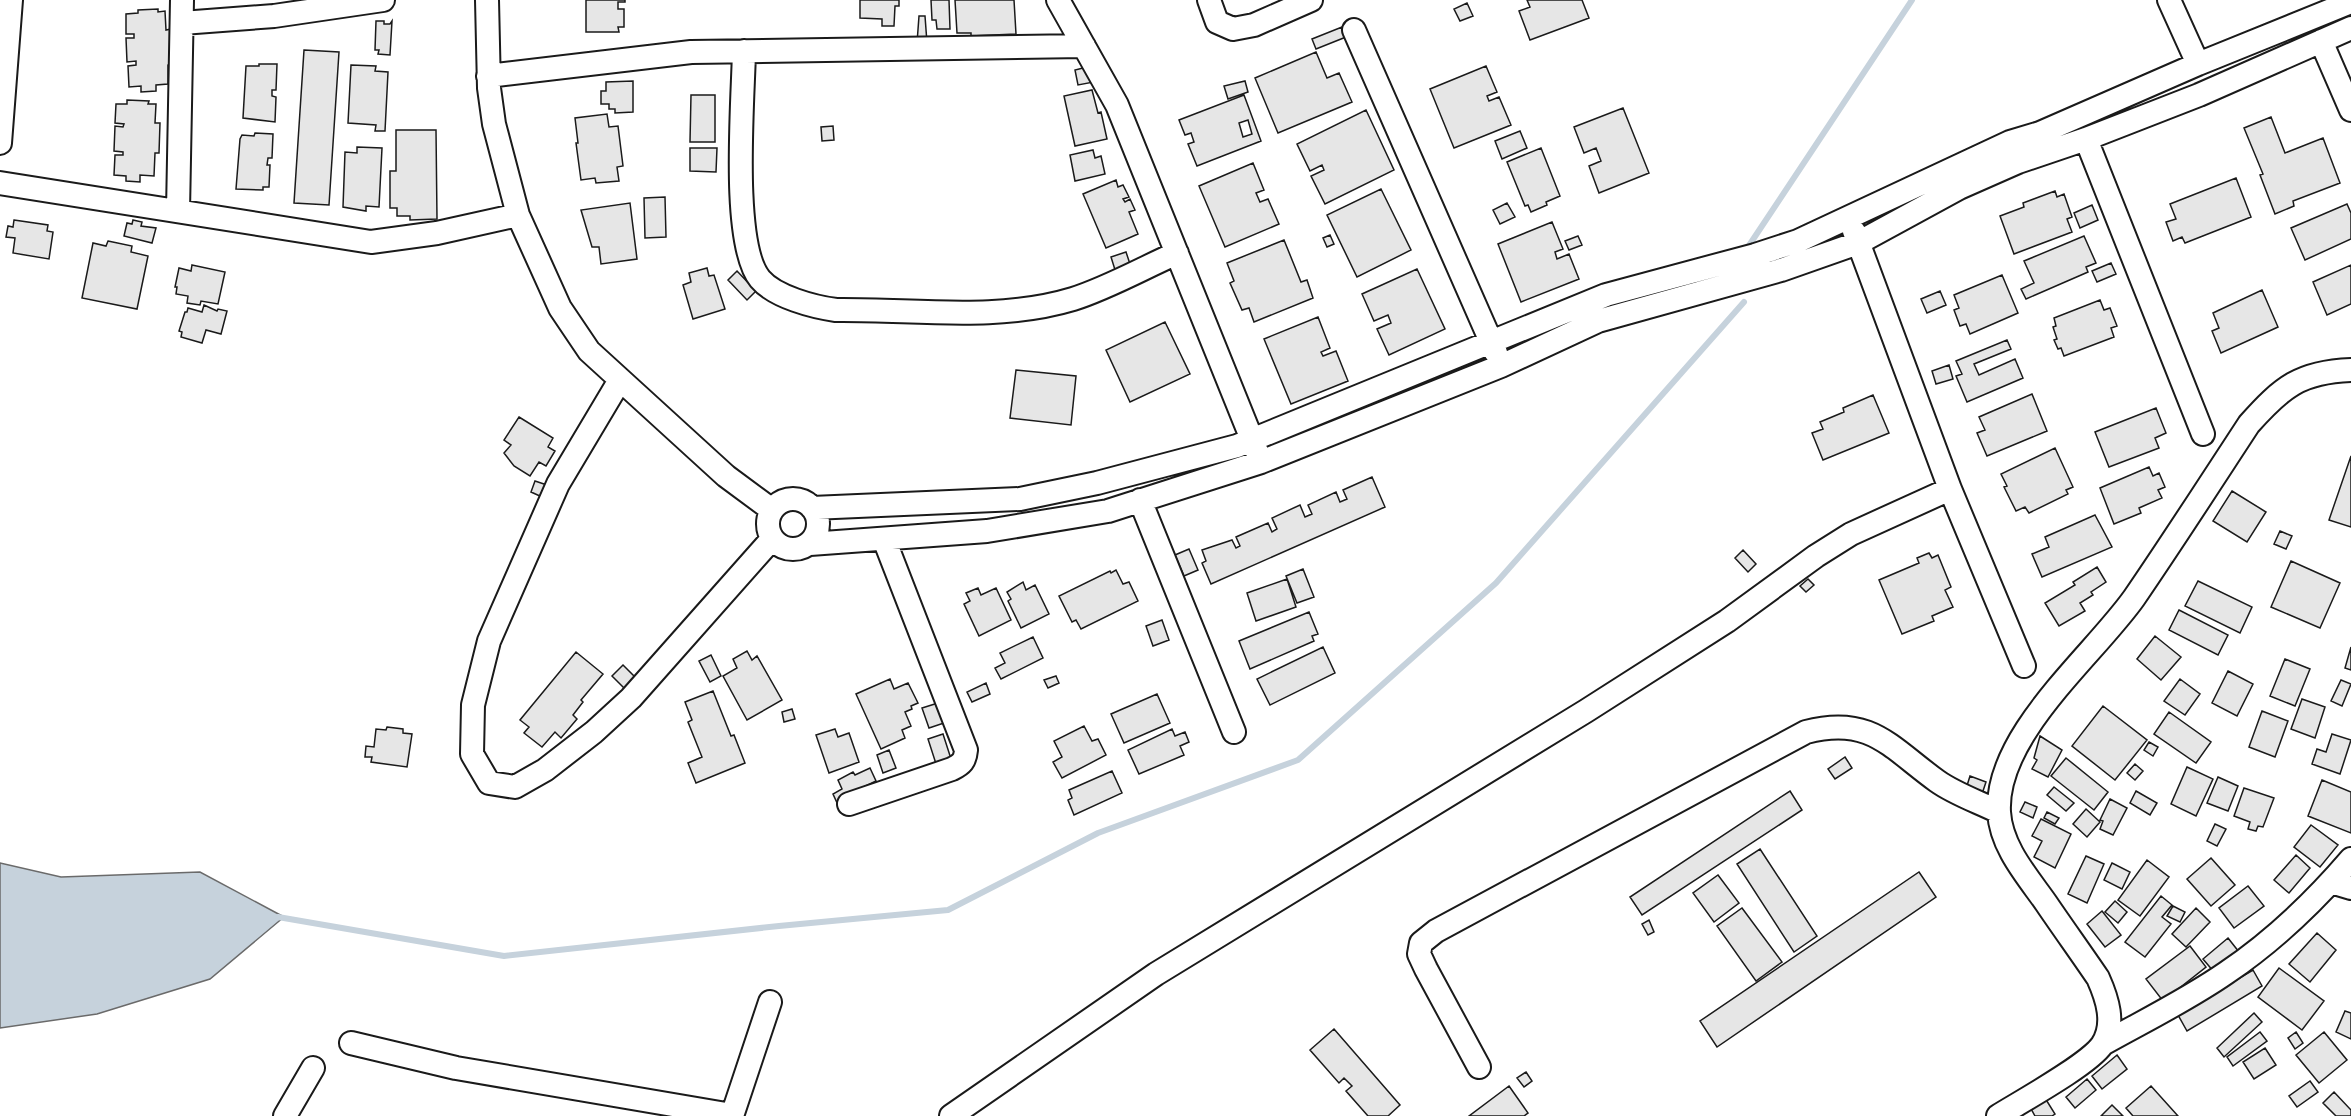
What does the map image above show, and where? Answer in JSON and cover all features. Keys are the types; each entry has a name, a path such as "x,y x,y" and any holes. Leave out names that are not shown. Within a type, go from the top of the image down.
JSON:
{"street":[{"path":"0,143 11,0"},
{"path":"178,211 182,0"},
{"path":"182,23 274,16 383,0"},
{"path":"487,0 488,76 494,124 518,215 560,308 589,351 726,476 772,510"},
{"path":"1058,0 1117,105 1261,462"},
{"path":"1209,0 1217,22 1233,29 1254,24 1311,0"},
{"path":"2169,0 2198,64"},
{"path":"2351,2 2198,64 2040,133 2010,142 1798,241 1755,255 1606,295 1490,340 1237,446 1097,483 1020,499 812,507 797,499 783,501 772,510 768,519 768,530 772,540 783,549 798,550 810,544 987,531 1108,511 1261,462 1501,366 1598,321 1780,270 1858,243 1959,188 2018,162 2086,139 2199,95 2351,28"},
{"path":"1354,30 1501,366"},
{"path":"2321,41 2351,110"},
{"path":"488,76 679,53 1084,46"},
{"path":"744,51 741,213 752,267 769,288 811,304 836,310 995,312 1073,299 1177,253"},
{"path":"2086,139 2203,434"},
{"path":"0,183 370,242 437,233 518,215"},
{"path":"1849,218 1950,489 2024,666"},
{"path":"2103,1044 2109,1022 2108,1000 2098,978 2013,855 2003,832 1999,812 2006,768 2019,742 2038,713 2108,632 2133,598 2249,424 2269,401 2287,386 2308,376 2351,370"},
{"path":"620,380 558,484 489,641 473,705 472,754 489,783 515,787 545,770 594,732 631,698 772,540"},
{"path":"951,1116 1156,974 1596,705 1727,621 1833,545 1895,512 1950,489"},
{"path":"1140,500 1234,732"},
{"path":"810,544 818,531 818,517 812,507"},
{"path":"849,804 952,768 961,764 966,758 966,750 884,538"},
{"path":"1479,1067 1425,969 1419,954 1421,943 1436,932 1806,732 1827,727 1853,728 1879,737 1939,782 1999,812"},
{"path":"1998,1116 2088,1059 2103,1044 2226,974 2341,885 2351,859"},
{"path":"351,1043 456,1068 732,1116 770,1002"},
{"path":"285,1116 313,1068"}],"shaded area":[{"path":"0,863 61,877 200,872 284,917 210,979 97,1014 0,1028"}],"building":[{"path":"586,0 625,0 625,2 618,2 618,9 624,9 624,27 618,27 619,32 586,32"},
{"path":"860,0 899,0 899,6 895,6 894,26 882,26 882,19 860,18"},
{"path":"931,0 949,0 950,29 937,29 936,20 932,20"},
{"path":"955,0 1014,0 1016,34 971,36 971,33 957,33"},
{"path":"1527,0 1582,0 1589,18 1530,40 1519,11 1530,7"},
{"path":"1467,3 1473,16 1460,21 1454,9"},
{"path":"158,9 158,12 165,11 166,30 171,29 172,64 168,65 168,84 156,85 156,91 141,92 141,86 129,87 128,66 136,65 136,61 127,62 126,38 134,38 134,34 126,34 126,14 138,13 138,10"},
{"path":"919,16 925,16 927,43 917,43"},
{"path":"376,21 390,24 392,21 390,55 378,54 379,50 375,50"},
{"path":"1342,27 1346,37 1316,49 1312,39"},
{"path":"304,50 339,52 329,205 294,203"},
{"path":"1316,52 1327,78 1339,73 1352,102 1278,133 1255,78"},
{"path":"259,64 277,64 276,90 272,90 272,96 276,97 275,122 243,118 246,66 259,66"},
{"path":"351,65 376,66 375,71 388,72 385,131 375,131 376,125 348,123"},
{"path":"1091,66 1094,82 1078,85 1075,70"},
{"path":"1486,66 1497,92 1487,96 1489,101 1499,97 1511,125 1454,148 1430,89"},
{"path":"633,81 633,112 615,113 615,109 609,109 609,104 601,104 601,91 606,91 606,82"},
{"path":"1245,81 1248,92 1228,99 1224,86"},
{"path":"1092,90 1098,113 1101,112 1107,139 1075,146 1064,96"},
{"path":"691,95 715,95 715,142 690,142"},
{"path":"1244,95 1261,141 1197,166 1188,144 1194,142 1191,133 1185,135 1179,120","holes":["1248,120 1252,134 1243,137 1239,123"]},
{"path":"127,100 149,101 148,104 156,104 155,123 160,123 159,153 155,153 154,176 140,175 140,182 126,181 126,176 114,175 115,155 123,155 123,152 114,151 115,126 123,127 124,124 115,123 116,104 127,104"},
{"path":"1623,108 1649,173 1599,193 1589,166 1601,161 1596,148 1584,153 1574,127"},
{"path":"1366,110 1394,170 1325,204 1311,176 1324,170 1322,165 1310,171 1297,144"},
{"path":"607,114 609,127 618,126 623,166 617,167 619,181 596,183 595,178 581,180 575,118"},
{"path":"2271,117 2285,153 2323,138 2340,183 2293,201 2294,206 2275,214 2260,175 2263,174 2244,128"},
{"path":"833,126 834,140 822,141 821,127"},
{"path":"396,130 436,130 437,219 410,220 410,216 397,216 397,208 390,208 390,171 396,171"},
{"path":"1520,131 1527,148 1502,159 1495,141"},
{"path":"255,133 273,134 272,158 268,158 267,165 270,165 269,187 263,187 263,190 236,189 240,139 242,135 254,136"},
{"path":"357,147 382,148 379,207 366,206 366,211 343,207 345,152 357,153"},
{"path":"690,148 717,148 716,172 690,171"},
{"path":"1541,148 1560,196 1531,212 1528,205 1525,206 1507,162"},
{"path":"1093,150 1095,158 1101,156 1105,174 1075,181 1070,155"},
{"path":"1253,163 1264,190 1256,193 1260,202 1268,199 1279,224 1225,247 1199,186"},
{"path":"2236,178 2251,217 2185,243 2182,237 2173,241 2166,222 2176,219 2170,204"},
{"path":"1116,180 1118,187 1123,185 1129,197 1123,199 1125,202 1130,199 1135,210 1129,212 1138,234 1106,248 1083,194"},
{"path":"1381,189 1411,250 1357,277 1327,215"},
{"path":"2055,191 2057,197 2064,194 2072,217 2067,219 2072,232 2014,254 2000,216 2024,207 2023,203"},
{"path":"665,197 666,237 645,238 644,198"},
{"path":"630,203 637,259 601,264 599,247 592,247 581,210"},
{"path":"1507,203 1515,217 1500,224 1493,210"},
{"path":"2347,204 2351,213 2351,239 2305,260 2291,228"},
{"path":"2092,205 2098,220 2080,228 2074,213"},
{"path":"14,220 48,225 47,231 53,232 49,259 13,253 15,238 6,237 8,226 13,227"},
{"path":"133,220 142,222 141,226 156,228 152,243 124,236 127,223 132,224"},
{"path":"1552,222 1563,249 1555,252 1557,259 1569,254 1579,279 1521,302 1498,244"},
{"path":"1330,235 1334,244 1327,247 1323,238"},
{"path":"1578,236 1582,245 1569,250 1565,241"},
{"path":"2084,236 2096,263 2086,267 2088,272 2026,299 2021,289 2034,283 2024,261"},
{"path":"1284,240 1301,282 1307,280 1313,298 1254,322 1249,308 1242,310 1230,283 1234,281 1227,263"},
{"path":"108,241 132,246 131,252 148,256 137,309 82,298 93,243 106,246"},
{"path":"1126,252 1131,267 1116,273 1111,257"},
{"path":"2111,263 2116,274 2097,282 2092,271"},
{"path":"192,265 225,272 218,304 201,301 200,305 187,303 188,296 176,294 179,268 191,271"},
{"path":"2351,265 2351,304 2327,315 2313,282"},
{"path":"707,268 709,276 714,275 725,309 693,319 683,285 691,282 689,273"},
{"path":"1417,269 1445,329 1389,355 1377,329 1391,323 1388,315 1374,321 1362,294"},
{"path":"737,271 756,291 747,300 728,280"},
{"path":"2002,275 2018,313 1970,334 1966,324 1960,326 1954,310 1959,308 1954,295"},
{"path":"2262,290 2278,327 2221,353 2212,331 2219,328 2213,313"},
{"path":"1940,291 1946,305 1927,313 1921,299"},
{"path":"2100,300 2104,310 2110,308 2117,326 2111,328 2114,337 2064,356 2054,340 2057,339 2053,327 2056,326 2054,318"},
{"path":"204,305 217,311 218,309 227,311 221,334 206,330 202,343 181,337 182,332 179,331 185,312 188,308 202,312"},
{"path":"1318,317 1330,348 1321,352 1323,356 1336,351 1348,381 1291,404 1264,339"},
{"path":"1165,322 1190,374 1130,402 1106,350"},
{"path":"2007,340 2011,349 1974,364 1979,375 2015,359 2023,378 1967,402 1956,376 1962,374 1956,361"},
{"path":"1949,365 1953,379 1936,384 1932,371"},
{"path":"1016,370 1076,376 1071,425 1010,418"},
{"path":"2032,394 2047,431 1987,456 1977,433 1985,430 1979,417"},
{"path":"1873,395 1889,433 1823,460 1812,433 1823,429 1820,422 1844,412 1843,408"},
{"path":"2156,408 2166,433 2155,438 2159,448 2109,467 2095,432"},
{"path":"519,417 553,438 548,447 555,451 546,466 539,462 530,476 514,466 504,453 511,445 504,440"},
{"path":"2055,448 2073,487 2066,490 2068,494 2029,513 2025,507 2016,511 2004,487 2007,486 2001,474"},
{"path":"2351,456 2351,527 2329,520"},
{"path":"2149,467 2153,476 2159,473 2165,487 2158,490 2162,498 2139,508 2141,513 2114,524 2100,488"},
{"path":"1372,477 1385,507 1211,584 1202,563 1206,561 1202,550 1232,540 1236,548 1240,546 1236,537 1268,523 1272,532 1277,529 1272,518 1300,505 1305,517 1312,514 1308,505 1336,492 1340,502 1347,499 1343,490"},
{"path":"535,481 547,485 542,497 531,492"},
{"path":"2232,491 2266,512 2247,542 2213,521"},
{"path":"2095,515 2112,547 2042,577 2032,554 2049,547 2045,537"},
{"path":"2280,531 2292,536 2286,549 2274,544"},
{"path":"1189,549 1198,570 1184,576 1175,555"},
{"path":"1743,550 1756,564 1748,572 1735,558"},
{"path":"1929,553 1932,558 1938,555 1951,587 1945,590 1953,607 1932,616 1934,621 1902,634 1879,580 1919,563 1917,558"},
{"path":"2291,561 2340,583 2320,628 2271,607"},
{"path":"2097,567 2106,582 2091,592 2093,595 2080,603 2085,611 2059,626 2045,603 2075,585 2073,582"},
{"path":"1303,569 1314,597 1297,603 1286,576"},
{"path":"1116,570 1123,584 1129,582 1138,601 1081,629 1076,620 1072,622 1059,596"},
{"path":"1287,579 1296,607 1256,621 1247,593"},
{"path":"1808,579 1814,585 1806,592 1800,586"},
{"path":"2198,581 2252,607 2240,633 2185,606"},
{"path":"1023,582 1026,590 1035,585 1049,614 1021,628 1008,601 1011,599 1007,592"},
{"path":"978,588 981,595 996,588 1011,620 979,636 964,604 970,601 966,593"},
{"path":"2179,610 2228,635 2218,655 2169,630"},
{"path":"1309,612 1318,634 1312,636 1314,641 1250,669 1239,641"},
{"path":"1162,620 1169,640 1153,646 1146,626"},
{"path":"2155,636 2181,657 2161,680 2137,659"},
{"path":"1033,637 1043,658 1001,679 995,668 1005,663 1000,653"},
{"path":"1323,647 1335,673 1270,705 1257,679"},
{"path":"2351,647 2351,670 2345,668"},
{"path":"747,651 752,660 757,656 782,700 747,720 723,676 737,668 733,659"},
{"path":"576,652 603,674 581,700 583,702 573,715 577,719 561,738 555,732 542,747 524,733 529,727 520,720"},
{"path":"711,655 721,676 710,682 699,661"},
{"path":"2285,659 2310,669 2295,706 2270,696"},
{"path":"623,665 637,679 626,690 612,676"},
{"path":"2228,671 2253,684 2237,716 2212,703"},
{"path":"1056,676 1059,683 1048,688 1044,680"},
{"path":"890,679 894,689 908,683 918,703 905,712 911,726 902,730 905,738 881,749 856,694"},
{"path":"2180,679 2200,694 2185,715 2164,701"},
{"path":"2341,680 2351,684 2342,706 2331,701"},
{"path":"986,683 990,694 972,702 967,692"},
{"path":"713,691 731,736 734,735 745,763 696,783 688,763 702,757 688,722 692,720 685,702"},
{"path":"1157,694 1170,723 1124,743 1111,714"},
{"path":"2302,699 2325,707 2315,738 2291,729"},
{"path":"938,703 944,723 929,728 922,708"},
{"path":"2103,706 2147,740 2115,780 2072,746"},
{"path":"792,709 795,719 784,722 782,712"},
{"path":"2262,711 2288,721 2275,757 2249,747"},
{"path":"2169,712 2211,742 2196,763 2154,734"},
{"path":"1084,726 1092,741 1098,739 1106,755 1062,778 1053,762 1062,757 1054,741"},
{"path":"387,727 403,729 403,733 412,734 407,767 371,762 372,757 365,757 366,746 374,747 376,729 386,730"},
{"path":"835,729 838,737 849,733 859,762 829,773 816,735"},
{"path":"1172,729 1175,736 1185,732 1189,742 1180,746 1184,755 1139,774 1128,750"},
{"path":"943,734 953,765 938,770 928,739"},
{"path":"2332,734 2351,740 2340,774 2312,764 2317,749 2326,752"},
{"path":"2040,736 2062,750 2048,777 2032,769 2037,760 2034,758"},
{"path":"2149,742 2158,747 2153,756 2144,750"},
{"path":"889,750 896,768 883,773 877,755"},
{"path":"1845,757 1852,768 1835,779 1828,769"},
{"path":"2066,758 2108,792 2094,810 2051,776"},
{"path":"2135,764 2143,771 2135,780 2127,773"},
{"path":"2187,767 2213,779 2196,816 2171,804"},
{"path":"870,768 876,781 847,795 849,799 838,805 833,794 842,789 838,780 853,772 855,775"},
{"path":"1112,771 1122,793 1074,815 1068,800 1072,798 1069,790"},
{"path":"1970,776 1986,782 1981,797 1965,792"},
{"path":"2218,777 2238,786 2228,811 2207,803"},
{"path":"2322,780 2351,792 2351,833 2308,816"},
{"path":"2054,787 2074,803 2066,811 2047,795"},
{"path":"2244,788 2274,798 2263,827 2258,826 2256,831 2248,829 2250,822 2234,816"},
{"path":"1790,791 1802,810 1642,915 1630,897"},
{"path":"2136,791 2157,803 2150,815 2130,803"},
{"path":"2110,799 2127,808 2113,835 2100,829 2103,821 2100,820"},
{"path":"2025,802 2037,807 2033,818 2020,812"},
{"path":"2086,809 2100,822 2087,837 2073,824"},
{"path":"2047,812 2059,818 2055,824 2044,818"},
{"path":"2041,819 2071,834 2055,868 2034,857 2042,841 2032,836"},
{"path":"2215,824 2226,829 2217,846 2207,841"},
{"path":"2311,825 2338,845 2320,867 2294,847"},
{"path":"1760,849 1817,936 1794,952 1737,864"},
{"path":"2296,855 2310,868 2289,893 2274,880"},
{"path":"2086,856 2104,864 2087,903 2068,894"},
{"path":"2211,858 2235,885 2211,906 2187,879"},
{"path":"2147,860 2169,877 2140,916 2118,900"},
{"path":"2112,863 2130,872 2122,889 2104,880"},
{"path":"1919,872 1936,897 1717,1047 1700,1021"},
{"path":"1718,875 1739,903 1714,922 1693,893"},
{"path":"2248,886 2264,906 2234,928 2219,908"},
{"path":"2161,896 2172,905 2162,917 2171,924 2145,957 2125,942"},
{"path":"2115,901 2127,912 2118,923 2105,912"},
{"path":"2173,906 2185,912 2180,922 2167,916"},
{"path":"1742,908 1782,962 1756,981 1717,926"},
{"path":"2196,908 2210,922 2186,947 2172,934"},
{"path":"2102,911 2121,935 2105,947 2087,924"},
{"path":"1649,920 1654,932 1648,935 1642,924"},
{"path":"2317,933 2336,950 2310,982 2289,964"},
{"path":"2228,938 2239,952 2214,972 2203,959"},
{"path":"2190,946 2206,967 2163,1001 2146,979"},
{"path":"2279,968 2324,1001 2302,1030 2258,997"},
{"path":"2253,970 2262,986 2187,1031 2178,1015"},
{"path":"2345,1011 2351,1013 2351,1039 2336,1032"},
{"path":"2254,1013 2262,1022 2224,1057 2217,1048"},
{"path":"1334,1029 1400,1105 1388,1116 1368,1116 1346,1091 1352,1086 1344,1078 1339,1083 1310,1050"},
{"path":"2260,1032 2267,1041 2233,1066 2227,1057"},
{"path":"2296,1032 2303,1043 2295,1049 2288,1038"},
{"path":"2324,1032 2347,1060 2319,1083 2296,1055"},
{"path":"2265,1048 2276,1065 2254,1079 2243,1062"},
{"path":"2117,1055 2127,1069 2102,1089 2092,1076"},
{"path":"1526,1072 1532,1081 1524,1087 1517,1078"},
{"path":"2087,1079 2096,1090 2075,1108 2066,1097"},
{"path":"2310,1081 2318,1092 2297,1107 2289,1096"},
{"path":"1509,1086 1528,1113 1524,1116 1469,1116"},
{"path":"2151,1086 2178,1116 2133,1116 2126,1108"},
{"path":"2334,1092 2351,1110 2351,1116 2336,1116 2323,1103"},
{"path":"2045,1098 2055,1114 2035,1116 2030,1107"},
{"path":"2112,1105 2123,1116 2101,1116"}],"waterway":[{"path":"1748,247 1912,0"},
{"path":"278,917 504,956 948,910 1098,833 1298,760 1496,583 1744,302"}]}
